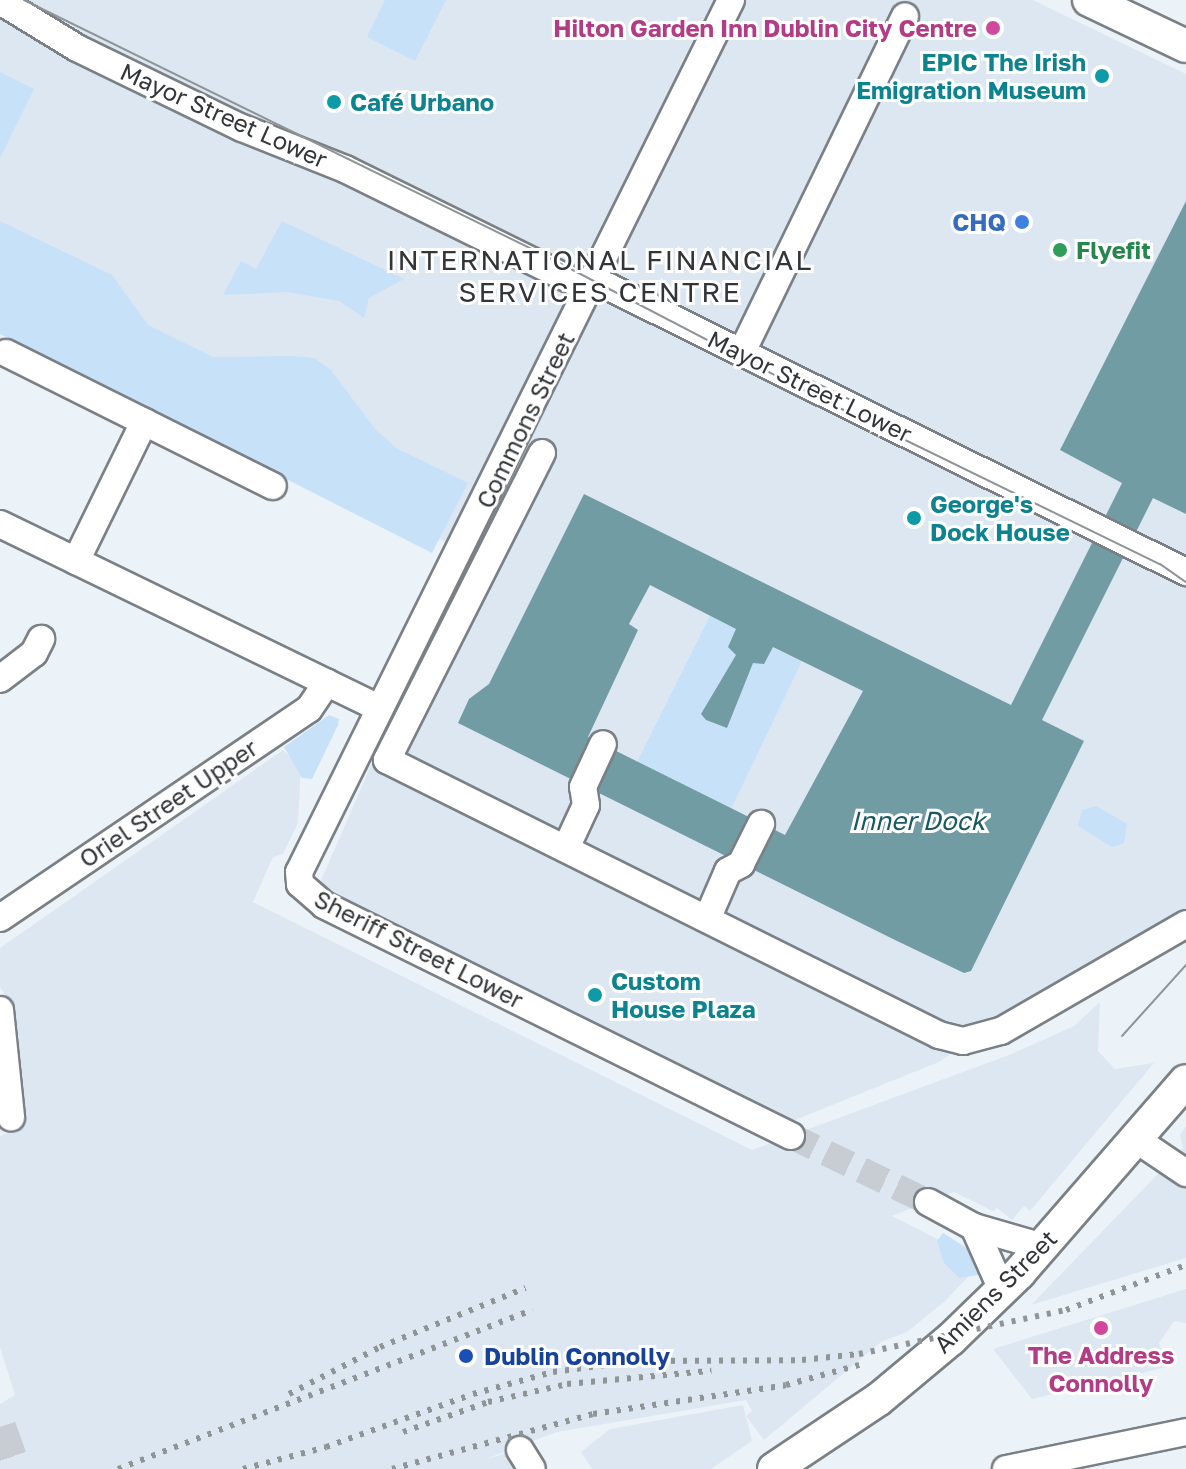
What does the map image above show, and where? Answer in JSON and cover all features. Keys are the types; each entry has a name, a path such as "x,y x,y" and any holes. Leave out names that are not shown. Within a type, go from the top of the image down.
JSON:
{"main road":[{"path":"1089,0 1186,46"},
{"name":"Amiens Street","path":"774,1469 889,1391 1002,1290 1186,1081"}],"street":[{"name":"Commons Street","path":"379,708 731,0"},
{"name":"Mayor Street Lower","path":"0,1 77,48 242,128 345,169 573,281 609,287 1141,547 1186,572"},
{"path":"742,352 905,16"},
{"path":"6,353 273,486"},
{"path":"76,561 144,422"},
{"path":"542,453 387,760 567,846 939,1035 963,1041 1001,1031 1186,924"},
{"path":"0,524 379,708"},
{"path":"0,679 34,653 41,639"},
{"name":"Oriel Street Upper","path":"0,918 309,709 327,682"},
{"name":"Sheriff Street Lower","path":"379,708 302,859 300,884 309,895 791,1136"},
{"path":"567,846 586,805 583,787 603,744"},
{"path":"708,917 728,871 741,864 761,824"},
{"path":"0,1010 11,1117"},
{"path":"1137,1140 1186,1173"},
{"path":"928,1202 974,1227 1043,1247"},
{"path":"974,1227 1002,1290"},
{"path":"1020,1468 1186,1432"}],"shaded area":[{"name":"INTERNATIONAL FINANCIAL SERVICES CENTRE","path":"0,0 1033,0 1186,74 1186,915 989,1026 939,1062 785,1124 319,885 458,565 449,544 0,322"},
{"path":"385,0 446,0 415,61 367,37"},
{"path":"0,72 34,89 0,158"},
{"path":"0,221 112,275 148,325 213,357 314,358 331,370 375,429 396,448 468,483 432,553 0,334"},
{"path":"282,221 404,279 369,298 364,318 339,301 288,292 223,295 241,261 256,269"},
{"path":"710,616 736,629 737,655 706,720 720,726 753,663 773,647 802,661 731,809 637,762"},
{"path":"329,715 339,719 338,725 312,779 302,778 284,747"},
{"path":"283,750 301,767 298,823 283,854 273,857 253,902 752,1150 1009,1055 1074,1026 1100,1002 1098,1051 1115,1069 1154,1063 1030,1211 1024,1206 1012,1220 997,1208 993,1211 954,1192 892,1216 967,1254 975,1270 944,1302 907,1332 881,1342 764,1440 746,1416 752,1411 746,1400 557,1432 483,1460 511,1452 522,1469 0,1469 0,1404 15,1395 0,1347 0,1136 21,1128 13,1006 0,987 0,948"},
{"path":"1096,806 1127,824 1124,843 1112,847 1078,826 1082,810"},
{"path":"1186,1127 1186,1258 1031,1305 1183,1148 1180,1134"},
{"path":"943,1233 976,1254 983,1264 978,1275 959,1278 944,1263 937,1241"},
{"path":"1186,1289 1186,1323 1174,1321 1159,1343 1167,1367 1032,1399 993,1349"},
{"path":"743,1405 752,1441 711,1469 592,1469 581,1452 610,1429"}],"water":[{"name":"Inner Dock","path":"1186,201 1186,514 1153,498 1042,720 1084,741 971,971 964,973 895,940 458,723 469,699 489,684 584,494 1011,705 1122,483 1060,450","holes":["650,585 736,629 728,647 736,655 701,714 706,720 727,728 753,663 764,664 773,647 863,691 785,835 588,737 638,630 629,624"]}],"tunnel":[{"path":"791,1136 928,1202"},
{"path":"0,1427 15,1469"}],"tram line":[{"path":"24,0 542,254 815,396 1160,564 1186,582"},
{"path":"792,371 853,401"},
{"path":"1122,1036 1186,965"}],"railway":[{"path":"243,1469 326,1447 473,1394 553,1372 635,1361 802,1360 859,1354 1066,1310 1186,1265"},
{"path":"289,1394 380,1347 525,1288"},
{"path":"118,1469 533,1310"},
{"path":"392,1469 593,1414 786,1385 859,1365"},
{"path":"403,1432 488,1402 567,1384 711,1371"}],"place":[{"name":"Hilton Garden Inn Dublin City Centre","path":"993,28"},
{"name":"EPIC The Irish Emigration Museum","path":"1102,76"},
{"name":"Café Urbano","path":"334,102"},
{"name":"CHQ","path":"1022,222"},
{"name":"Flyefit","path":"1060,250"},
{"name":"George's Dock House","path":"914,518"},
{"name":"Custom House Plaza","path":"595,995"},
{"name":"The Address Connolly","path":"1101,1328"},
{"name":"Dublin Connolly","path":"466,1356"}],"district":[{"name":"INTERNATIONAL FINANCIAL SERVICES CENTRE","path":"600,276"}]}
